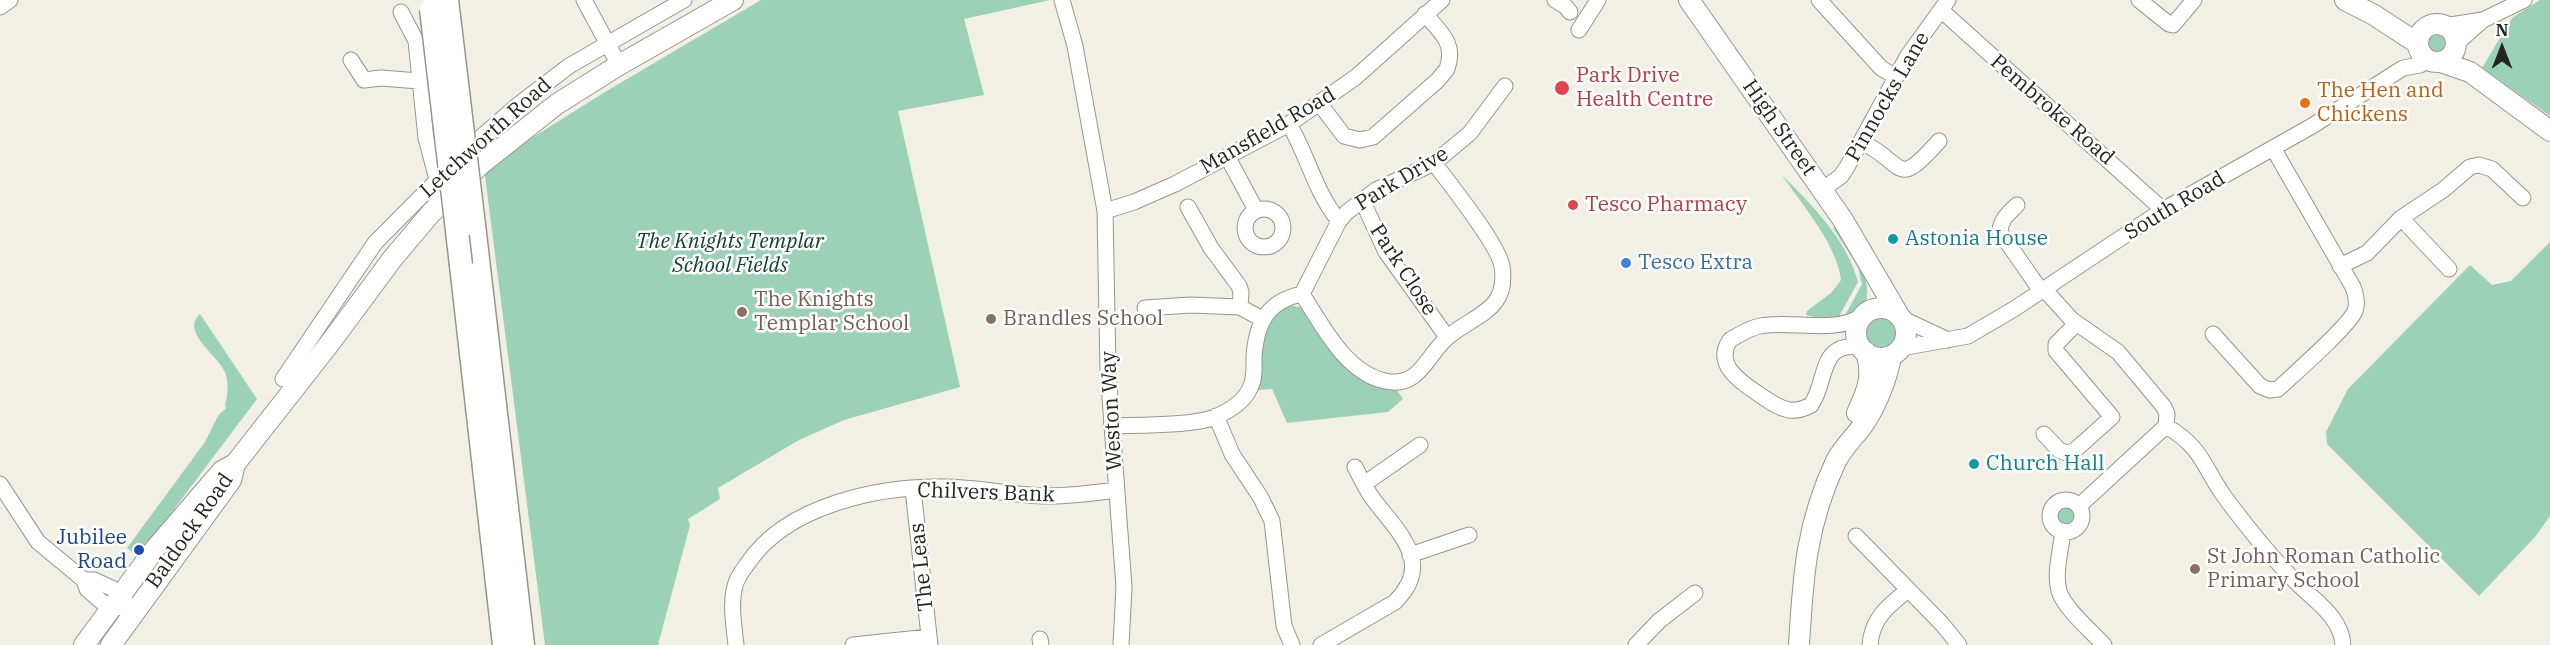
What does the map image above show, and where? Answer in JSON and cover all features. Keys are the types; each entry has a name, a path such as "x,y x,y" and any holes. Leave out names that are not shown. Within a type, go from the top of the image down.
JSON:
{"highway":[{"path":"436,3 474,225 523,645"},
{"path":"436,3 461,265 504,645"}],"main road":[{"name":"Letchworth Road","path":"235,464 393,258 431,213 495,151 557,104 619,65 733,0"},
{"name":"High Street","path":"1689,0 1822,190 1867,259 1900,316"},
{"path":"2345,0 2468,63 2470,72 2550,131"},
{"name":"High Street","path":"1865,314 1871,282 1867,259"},
{"path":"1799,645 1801,594 1809,536 1818,504 1846,443 1850,425 1870,376 1871,367 1856,332 1865,314 1878,307 1888,308 1900,316 1907,329 1906,339 1896,352 1879,395 1861,427 1846,443"},
{"path":"1863,350 1882,358 1896,352"},
{"name":"Baldock Road","path":"84,645 124,605 231,480 235,464"},
{"name":"Baldock Road","path":"111,645 124,605"}],"street":[{"path":"0,7 10,0"},
{"path":"584,0 605,44 619,65"},
{"name":"Letchworth Road","path":"283,379 375,243 437,179 518,105 569,66 684,0"},
{"name":"Weston Way","path":"1062,0 1075,46 1105,211 1111,426 1124,587 1121,645"},
{"name":"Mansfield Road","path":"1105,211 1134,202 1228,158 1289,124 1356,77 1442,0"},
{"path":"1555,0 1570,12"},
{"path":"1579,30 1598,0"},
{"path":"1819,0 1881,68 1896,77"},
{"path":"2139,0 2173,25 2194,0"},
{"path":"2436,45 2524,0"},
{"name":"Pinnocks Lane","path":"1822,190 1841,176 1917,41 1944,3"},
{"name":"Pembroke Road","path":"1944,3 2163,210"},
{"path":"401,12 416,41 426,138 437,179"},
{"path":"1320,104 1344,136 1366,140 1380,133 1448,69 1450,46 1425,14"},
{"name":"South Road","path":"1896,352 1968,336 2163,210 2272,148 2403,68 2420,65 2436,45 2483,20"},
{"path":"351,60 364,80 381,78 419,81"},
{"name":"Park Drive","path":"1302,294 1339,221 1376,190 1434,163 1470,133 1505,86"},
{"path":"1289,124 1305,152 1319,192 1339,221"},
{"path":"1862,142 1877,150 1900,169 1909,170 1917,166 1939,141"},
{"path":"2213,334 2260,386 2269,390 2278,389 2334,336 2355,312 2354,287 2272,148"},
{"path":"1228,158 1256,210"},
{"path":"1111,426 1198,420 1216,416 1239,403 1250,388 1254,376 1256,340 1262,319 1284,300 1302,294 1335,344 1362,371 1384,381 1401,382 1417,374 1447,337 1491,308 1501,293 1503,278 1500,258 1495,248 1434,163"},
{"path":"2340,266 2367,253 2401,218 2474,166 2492,170 2523,198"},
{"name":"Park Close","path":"1362,200 1386,252 1447,337"},
{"path":"2017,205 2004,218 2000,225 2000,232 2042,290 2076,324 2118,352 2164,407 2167,414 2166,426 2079,506"},
{"path":"1188,207 1211,248 1240,289 1240,307"},
{"path":"2401,218 2449,269"},
{"path":"375,243 393,258"},
{"path":"1145,308 1191,305 1240,307 1262,319"},
{"path":"1863,350 1846,347 1834,351 1828,358 1820,392 1812,405 1801,410 1781,408 1732,375 1727,364 1726,353 1730,340 1758,326 1840,325 1865,314"},
{"path":"1900,316 1948,340"},
{"path":"2044,434 2059,450 2066,453 2074,451 2117,413 2056,351 2056,344 2076,324"},
{"path":"1216,416 1232,454 1261,498 1272,521 1284,626 1292,645"},
{"path":"2166,426 2193,447 2250,530 2297,583 2333,617 2341,632 2343,645"},
{"path":"1364,484 1420,445"},
{"path":"1321,645 1395,602 1404,594 1412,573 1410,555 1401,538 1355,467"},
{"path":"0,484 38,542 84,580 87,589 124,605"},
{"name":"Chilvers Bank","path":"736,645 734,589 739,575 762,545 796,520 826,507 853,498 913,489 965,488 1048,496 1116,490"},
{"name":"The Leas","path":"913,489 930,641"},
{"path":"2067,500 2079,506 2082,513 2079,525 2074,530 2063,531 2052,522 2053,507 2067,500"},
{"path":"2063,531 2058,574 2059,590 2066,603 2104,645"},
{"path":"1410,555 1469,535"},
{"path":"1856,536 1959,645"},
{"path":"1870,645 1872,631 1882,612 1908,590"},
{"path":"1636,645 1659,621 1695,594"},
{"path":"853,645 930,641"}],"green space":[{"name":"The Knights Templar School Fields","path":"761,0 1050,0 964,19 984,95 898,111 960,387 844,420 799,440 718,488 720,499 688,519 690,525 658,645 545,645 484,168 605,92"},
{"path":"2540,0 2550,0 2550,116 2482,68 2512,18"},
{"path":"2437,30 2446,34 2450,43 2446,52 2437,56 2428,52 2424,43 2428,34"},
{"path":"1782,175 1827,224 1853,267 1858,282 1837,320 1829,321 1806,315 1807,311 1832,292 1841,280 1838,266 1826,239"},
{"path":"1837,225 1861,268 1866,280 1867,292 1866,302 1860,311 1843,319 1862,284 1858,267 1833,228"},
{"path":"2550,242 2550,516 2535,537 2479,596 2327,444 2326,432 2348,389 2470,265 2492,285 2511,281"},
{"path":"1288,305 1305,308 1384,388 1397,390 1403,399 1388,412 1287,423 1272,389 1258,390 1262,343 1265,334 1269,324"},
{"path":"1883,313 1896,319 1902,332 1896,345 1883,351 1870,345 1864,332 1870,319"},
{"path":"200,314 257,399 138,557 127,548 205,442 218,416 226,408 228,384 225,372 197,336 194,328 195,321"},
{"path":"2066,506 2074,509 2077,517 2074,525 2066,528 2058,525 2055,517 2058,509"}],"place":[{"name":"Park Drive Health Centre","path":"1562,88"},
{"name":"The Hen and Chickens","path":"2305,103"},
{"name":"Tesco Pharmacy","path":"1573,205"},
{"name":"Astonia House","path":"1893,239"},
{"name":"Tesco Extra","path":"1626,263"},
{"name":"The Knights Templar School","path":"742,312"},
{"name":"Brandles School","path":"991,319"},
{"name":"Church Hall","path":"1974,464"},
{"name":"Jubilee Road","path":"139,550"},
{"name":"St John Roman Catholic Primary School","path":"2195,569"}]}
